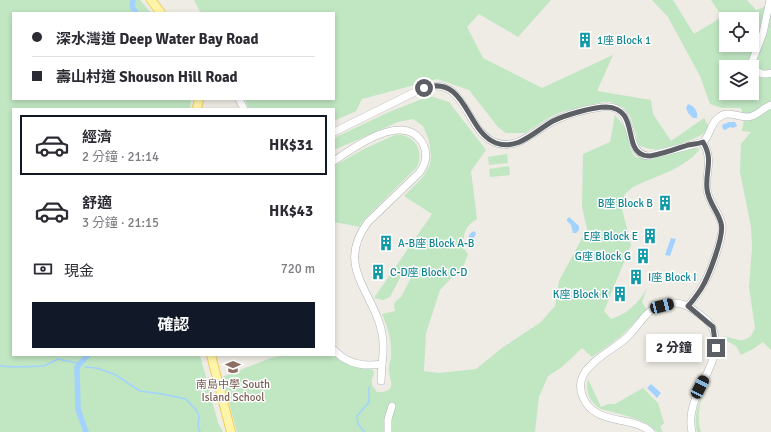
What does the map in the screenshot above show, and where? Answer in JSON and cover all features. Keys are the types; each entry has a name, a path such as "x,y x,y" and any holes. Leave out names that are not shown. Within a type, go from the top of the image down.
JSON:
{"main road":[{"path":"151,0 160,12"},
{"path":"211,356 231,432"}],"street":[{"path":"770,0 763,33 752,62 753,67 758,72 766,74 771,73"},
{"path":"335,132 421,89 437,87 447,89 456,94 482,133 492,141 501,144 520,142 547,124 563,117 606,107 614,109 624,115 628,122 635,148 643,155 652,156 703,142 706,140 714,122 722,115 733,114 751,117 771,105"},
{"path":"335,159 368,140 397,129 406,130 416,136 422,142 425,150 426,158 422,170 368,222 361,232 355,249 357,275 376,314 381,328 383,343 382,382"},
{"path":"688,306 701,289 707,278 722,230 720,220 707,192 709,158 703,142"},
{"path":"651,432 642,426 612,419 594,411 583,397 582,379 586,370 592,363 622,341 652,310 672,303 680,303 688,306 713,327 716,348 714,360 700,387 692,409 690,418 692,432"},
{"path":"335,351 346,360 356,364 367,366 382,364"},
{"path":"388,432 388,423 392,406"}],"green space":[{"path":"0,0 140,0 150,12 12,12 12,100 191,100 190,108 12,108 12,356 200,356 218,423 223,432 0,432"},
{"path":"194,0 551,0 518,37 479,14 467,27 483,58 542,88 613,55 597,91 651,100 653,114 671,141 704,118 710,129 686,142 665,148 646,148 638,145 630,116 624,108 611,102 602,102 561,112 550,117 525,133 506,133 498,127 469,90 437,79 362,99 356,111 335,121 335,108 249,108 245,100 335,100 335,12 200,12"},
{"path":"652,0 673,0 694,34 719,19 719,52 759,52 759,12 719,12 711,0 747,0 756,10 762,8 771,1 771,350 763,342 741,355 736,346 727,341 724,336 744,340 751,336 755,328 749,287 752,247 751,227 740,172 741,144 751,132 742,131 744,119 741,108 722,108 710,104 700,76 668,17"},
{"path":"430,96 449,102 486,150 471,171 477,219 469,225 464,234 463,247 468,254 464,265 440,290 426,333 424,371 439,373 476,369 502,348 541,322 555,306 559,281 587,229 582,207 583,154 610,142 615,115 626,130 630,147 635,157 649,160 688,149 700,149 678,167 633,187 625,194 621,205 631,245 604,311 611,319 617,317 636,303 647,288 642,302 647,310 620,337 592,357 582,348 562,367 548,376 539,397 535,432 237,432 222,377 271,358 280,356 335,356 350,365 373,370 374,374 372,385 377,392 388,390 391,386 389,364 391,357 391,346 388,330 382,314 395,311 394,304 401,297 412,276 403,272 390,297 383,300 374,298 432,214 404,196 423,177 430,165 431,156 429,140 423,126 413,119 398,122 335,150 335,138 389,112"},
{"path":"395,135 401,135 412,140 416,144 419,161 417,167 364,220 359,227 335,222 335,165 364,149"},
{"path":"507,154 508,163 489,165 488,157"},
{"path":"509,166 510,175 490,177 489,169"},
{"path":"588,379 601,407 608,404 615,404 643,388 658,403 664,423 660,427 663,432 657,432 646,423 597,407 589,397 587,388"},
{"path":"704,389 699,415 701,432 697,432 696,415"}],"water":[{"path":"688,104 696,110 697,118 693,118 688,113 686,108"},
{"path":"729,122 735,122 737,126 733,128 730,127 725,130 723,129 722,125"},
{"path":"569,217 579,226 579,230 576,233 573,233 571,225 567,221"},
{"path":"474,231 476,233 474,238 475,242 473,244 469,239 469,236"},
{"path":"671,238 676,239 670,256 665,255"},
{"path":"651,384 661,393 657,398 647,388"}],"waterway":[{"path":"133,0 132,6 135,12"},
{"path":"86,432 78,409 77,367 87,356"},
{"path":"0,366 44,366 58,359 77,363"},
{"path":"85,367 96,368 114,374 140,391 186,399 197,411 199,416 198,426 200,432"},
{"path":"365,432 359,425 357,416 369,402 369,387"}],"place":[{"name":"1座 Block 1","path":"585,40"},
{"name":"B座 Block B","path":"665,203"},
{"name":"E座 Block E","path":"650,236"},
{"name":"A-B座 Block A-B","path":"386,243"},
{"name":"G座 Block G","path":"643,256"},
{"name":"C-D座 Block C-D","path":"378,272"},
{"name":"I座 Block I","path":"636,277"},
{"name":"K座 Block K","path":"620,294"},
{"name":"南島中學 South Island School","path":"233,367"}],"route":[{"path":"424,88 442,87 456,94 482,133 488,139 505,145 520,142 547,124 563,117 603,107 614,109 624,115 628,122 635,148 640,154 652,156 703,142 706,146 709,158 707,192 720,220 722,234 707,278 701,289 688,306 713,327 716,348"}]}
